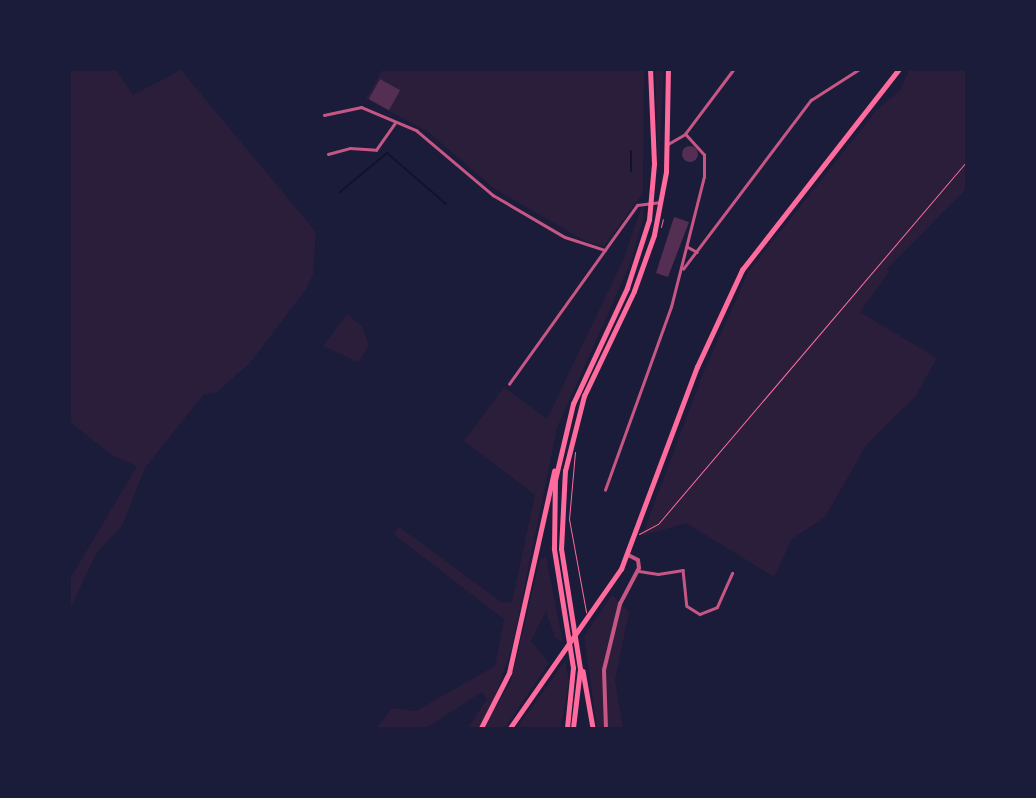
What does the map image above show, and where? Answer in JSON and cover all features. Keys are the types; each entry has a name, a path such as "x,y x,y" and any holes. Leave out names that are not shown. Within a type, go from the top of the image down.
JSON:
{"main road":[{"path":"481,728 509,673 560,452 579,387 636,264 652,201 650,70"},
{"path":"593,728 562,549 568,446 587,388 642,272 661,202 668,144 668,70"},
{"path":"510,728 581,629 628,555 697,367 742,270 898,70"},
{"path":"560,452 553,527 573,668 567,728"},
{"path":"574,728 580,694 579,650"}],"street":[{"path":"668,144 685,134 733,70"},
{"path":"682,271 811,100 858,70"},
{"path":"324,115 361,107 394,124 419,132 499,199 565,237 605,250"},
{"path":"328,154 350,148 376,150 394,124"},
{"path":"606,490 682,271 706,169 700,149 685,134"},
{"path":"509,384 637,205 652,201 661,202"},
{"path":"688,247 697,252"},
{"path":"606,728 604,670 620,604 639,571 638,560 628,555"},
{"path":"639,571 658,574 683,570 687,606 700,614 717,607 732,573"}],"path":[{"path":"636,534 658,524 966,162"},
{"path":"576,450 569,519 581,604 586,613"}],"shaded area":[{"path":"70,70 116,70 133,95 181,70 316,232 313,275 306,289 250,363 217,392 204,394 145,468 122,526 97,552 70,609 70,579 137,466 113,456 70,422"},
{"path":"382,70 644,70 643,193 604,246 585,241 495,189 427,131 366,99"},
{"path":"655,70 664,70 659,167 658,167"},
{"path":"909,70 966,70 966,189 887,269 889,272 860,312 937,358 915,397 867,444 825,517 792,539 774,577 686,523 642,536 704,371 749,271 876,111 900,90"},
{"path":"642,206 644,216 631,262 557,428 513,643 493,705 479,728 468,728 487,699 482,692 426,728 377,728 392,708 416,711 495,666 504,619 393,534 399,527 503,603 512,602 535,495 464,441 504,387 547,419 624,258"},
{"path":"347,314 362,326 369,346 358,362 323,346"},
{"path":"546,557 563,642 555,638 546,611 531,641 549,663 505,728 484,728 511,681 540,559"},
{"path":"612,595 629,612 615,680 623,728 597,728 584,636"},
{"path":"565,661 569,681 561,728 517,728"}],"building":[{"path":"380,79 400,90 389,110 369,99"},
{"path":"690,146 696,148 698,154 696,160 690,162 684,160 682,154 684,148"},
{"path":"674,217 689,222 668,277 656,273"}],"waterway":[{"path":"631,151 631,171"},
{"path":"340,192 387,153 446,204"}]}
